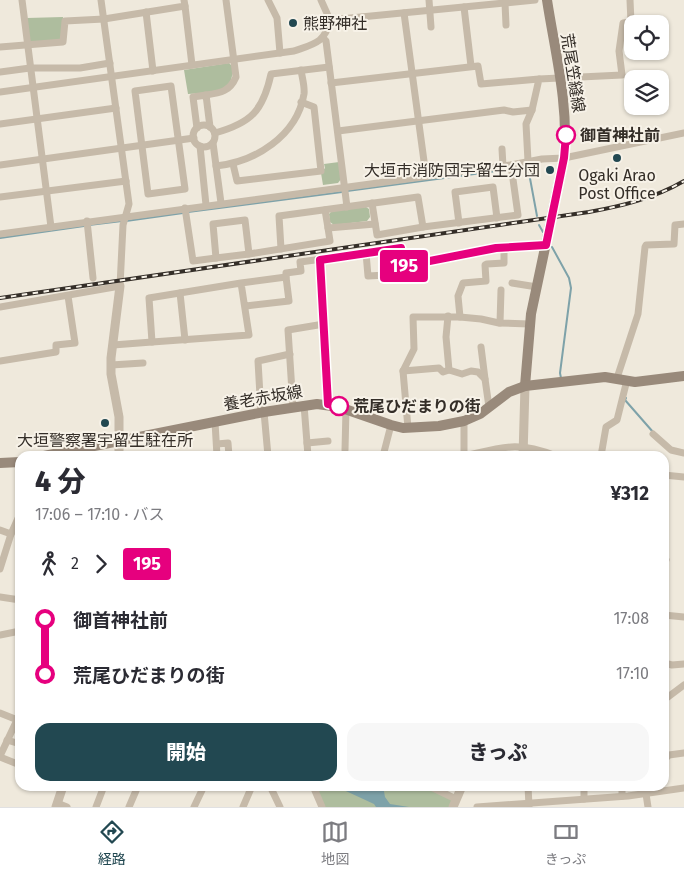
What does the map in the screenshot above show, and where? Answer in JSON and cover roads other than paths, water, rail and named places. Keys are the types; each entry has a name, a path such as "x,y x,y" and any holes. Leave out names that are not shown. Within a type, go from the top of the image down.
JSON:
{"main road":[{"name":"荒尾笠縫線","path":"525,386 530,324 564,158 566,121 547,0"},
{"name":"養老赤坂線","path":"75,451 304,405 328,404 391,425 408,428 439,426 464,421 480,414 509,392 525,386 605,378 646,382 684,376"},
{"path":"0,463 15,462"}],"street":[{"path":"22,0 51,227"},
{"path":"101,0 129,204 125,219 111,365 119,417 119,451"},
{"path":"194,138 197,128 193,97 222,92 233,84 236,77 226,0"},
{"path":"268,0 277,18 280,53"},
{"path":"0,92 294,51 318,42 323,38 330,20 321,0"},
{"path":"429,0 431,27"},
{"path":"330,20 535,0"},
{"path":"331,84 472,66 478,66 481,84 622,75 619,51 623,23 631,22 630,0"},
{"path":"0,47 63,42 65,21 146,12 184,3 192,65"},
{"path":"504,3 506,25"},
{"path":"464,7 472,66"},
{"path":"146,12 154,71"},
{"path":"404,13 426,176"},
{"path":"323,38 326,42 347,207"},
{"path":"0,72 30,68 80,68 110,64"},
{"path":"197,128 204,125 212,130 232,128 247,120 259,108 267,94 271,74 329,67"},
{"path":"216,166 233,164 258,154 282,134 293,121 304,92 301,70"},
{"path":"528,161 525,130 539,79"},
{"path":"171,86 185,189 148,194 141,145 135,91 171,86"},
{"path":"206,95 221,203"},
{"path":"233,164 237,181 321,171 314,107 301,102"},
{"path":"0,124 116,108"},
{"path":"338,131 504,110 513,112 532,110"},
{"path":"0,234 186,211 221,203 346,190 426,176 509,167 528,161 564,158 684,133"},
{"path":"0,165 194,138"},
{"path":"194,138 200,146 206,205"},
{"path":"200,146 207,147 213,143"},
{"path":"372,203 377,235 518,215 509,167 502,149"},
{"path":"0,197 126,181"},
{"path":"459,222 455,192 493,187 497,218"},
{"path":"281,249 279,216 418,197 423,227"},
{"path":"186,211 193,261 330,241 325,210"},
{"path":"216,258 213,224 245,220 249,254"},
{"path":"87,224 93,278"},
{"path":"328,228 376,224"},
{"path":"602,451 606,427 617,420 626,384 621,379 638,314 645,247 646,245 674,244 675,225 684,224"},
{"path":"404,266 504,248 546,245"},
{"path":"246,306 289,301 286,273 301,271 300,262 401,248 405,274 368,276 366,253"},
{"path":"460,317 458,296 463,283 486,281 485,265 504,263 504,248"},
{"path":"320,260 328,404"},
{"path":"152,342 149,298 286,277"},
{"path":"113,345 249,334 246,306 240,283"},
{"path":"512,283 537,287"},
{"path":"0,307 120,286"},
{"path":"500,323 501,290"},
{"path":"180,293 184,340"},
{"path":"0,361 56,352 56,345 75,343 68,296"},
{"path":"448,316 446,337 449,370"},
{"path":"408,428 403,371 414,349 413,317 448,316 500,323 530,324"},
{"path":"293,407 288,330 324,324"},
{"path":"481,347 490,407"},
{"path":"267,451 258,361 290,354"},
{"path":"111,365 143,363"},
{"path":"403,371 439,368 443,372 449,370 462,374 471,371 478,372 485,380"},
{"path":"524,451 525,386"},
{"path":"304,405 308,451"},
{"path":"345,450 346,409"},
{"path":"464,421 464,451"},
{"path":"215,422 217,451"},
{"path":"384,451 391,425"},
{"path":"653,434 671,450 684,453"},
{"path":"307,443 328,441"},
{"path":"217,444 228,443 228,451"},
{"path":"488,451 524,446 540,451"},
{"path":"669,475 684,477"},
{"path":"0,569 15,525"},
{"path":"0,530 11,534"},
{"path":"0,597 15,599"},
{"path":"669,616 684,617"},
{"path":"0,635 15,632"},
{"path":"669,664 684,664"},
{"path":"669,696 684,685"},
{"path":"0,712 15,720"},
{"path":"15,727 0,757 15,763"},
{"path":"8,740 15,742"},
{"path":"669,755 684,752"},
{"path":"669,790 684,788"},
{"path":"61,791 57,805 67,807"},
{"path":"96,807 102,791"},
{"path":"130,807 136,791"},
{"path":"194,807 202,791"},
{"path":"243,807 250,791"},
{"path":"272,791 280,807"},
{"path":"315,791 322,807"},
{"path":"436,791 455,805 460,791"},
{"path":"528,791 529,805"},
{"path":"584,791 584,799"},
{"path":"622,791 622,796"},
{"path":"648,791 646,794 648,807"},
{"path":"477,807 529,805 665,791"}],"water":[{"path":"346,791 384,791 385,797 390,804 409,807 376,807 374,804"}],"waterway":[{"path":"347,191 520,168 529,173 537,216"},
{"path":"188,212 342,192"},
{"path":"126,221 183,213"},
{"path":"89,225 122,221"},
{"path":"539,225 543,232"},
{"path":"0,238 84,226"},
{"path":"552,247 569,278 571,288 560,373 561,378"},
{"path":"626,398 625,400 653,432"}],"railway":[{"path":"0,298 589,212 638,201 684,181"}],"place":[{"name":"熊野神社","path":"293,23"},
{"name":"御首神社前","path":"566,135"},
{"name":"Ogaki Arao Post Office","path":"617,158"},
{"name":"大垣市消防団宇留生分団","path":"550,170"},
{"name":"荒尾ひだまりの街","path":"339,406"},
{"name":"大垣警察署宇留生駐在所","path":"105,423"}]}
